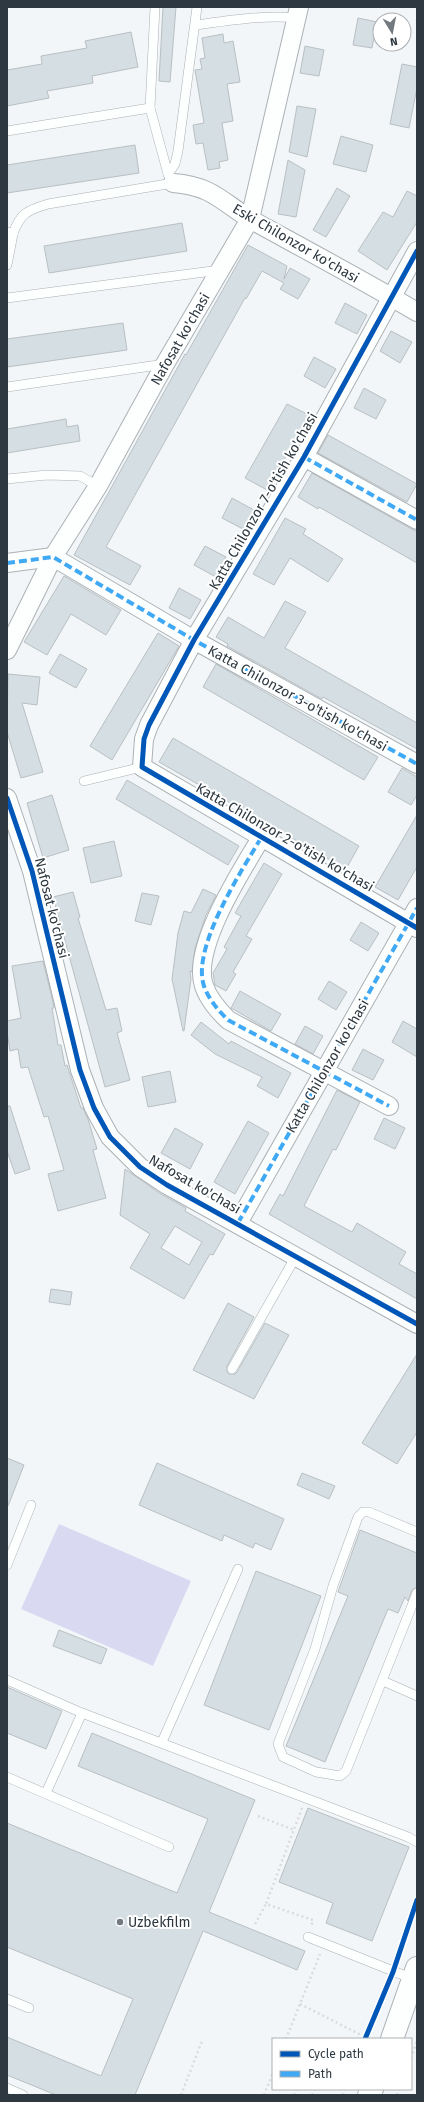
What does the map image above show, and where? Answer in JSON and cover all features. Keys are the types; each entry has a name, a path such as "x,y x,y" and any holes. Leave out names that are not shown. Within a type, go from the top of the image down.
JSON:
{"main road":[{"path":"392,2038 415,1974"}],"street":[{"name":"Nafosat ko'chasi","path":"7,650 53,557 98,486 165,364 250,219 299,13"},
{"name":"Eski Chilonzor ko'chasi","path":"171,179 192,184 212,193 250,219 417,312"},
{"name":"Katta Chilonzor 7-o'tish ko'chasi","path":"142,767 144,739 149,725 194,640 304,457 417,252"},
{"path":"304,457 417,520"},
{"path":"7,563 53,557"},
{"name":"Katta Chilonzor 3-o'tish ko'chasi","path":"53,557 194,640 417,764"},
{"name":"Katta Chilonzor 2-o'tish ko'chasi","path":"142,767 261,838 414,920"},
{"name":"Nafosat ko'chasi","path":"7,798 32,872 76,1056 94,1108 110,1137 140,1167 167,1185 238,1223 417,1324"},
{"path":"261,838 225,899 217,918 202,962 203,985 214,1006 228,1020 389,1106"},
{"name":"Katta Chilonzor ko'chasi","path":"238,1223 324,1072 414,920"}],"lane":[{"path":"155,7 150,108 171,179"},
{"path":"171,179 178,151 196,26 197,7"},
{"path":"196,26 246,17 299,13"},
{"path":"7,132 150,108"},
{"path":"7,266 10,233 17,221 29,210 48,204 171,179"},
{"path":"7,298 220,270"},
{"path":"7,387 165,364"},
{"path":"7,479 47,475 80,476 98,486"},
{"path":"84,781 142,767"},
{"path":"232,1369 296,1256"},
{"path":"7,1565 31,1505"},
{"path":"417,1532 369,1512 363,1512 358,1517 333,1586 315,1649 278,1744 283,1757 316,1772 340,1776 346,1771 417,1593"},
{"path":"162,1742 238,1569"},
{"path":"7,1680 82,1713 162,1742 408,1837 417,1842"},
{"path":"383,1681 417,1696"},
{"path":"46,1793 82,1713"},
{"path":"7,1777 169,1847"},
{"path":"308,1937 415,1974"},
{"path":"7,1999 29,2008"},
{"path":"7,2088 23,2095"}],"path":[{"path":"255,1924 266,1904 306,1798"},
{"path":"258,1816 294,1830"},
{"path":"266,1904 313,1920 308,1937"},
{"path":"286,2038 325,1943"},
{"path":"300,2004 367,2038"},
{"path":"181,2095 202,2041"},
{"path":"412,2055 417,2041"},
{"path":"264,2095 272,2075"}],"shaded area":[{"path":"59,1524 191,1581 153,1666 21,1609"}],"building":[{"path":"163,7 176,7 170,82 159,81"},
{"path":"358,18 372,21 372,48 353,45"},
{"path":"131,32 138,67 92,76 93,83 47,91 49,98 7,106 7,70 42,64 41,56 87,48 85,41"},
{"path":"223,34 224,43 233,41 240,82 227,84 233,121 222,123 228,160 219,162 220,168 208,170 203,143 196,144 193,125 204,123 195,70 202,69 200,59 205,58 202,38"},
{"path":"305,46 324,50 319,76 300,73"},
{"path":"402,64 417,67 417,88 409,128 390,124"},
{"path":"297,106 316,109 307,157 289,152"},
{"path":"341,136 373,145 366,172 333,164"},
{"path":"135,145 139,173 7,193 7,165"},
{"path":"288,160 305,170 296,217 278,214"},
{"path":"337,188 350,196 326,237 313,230"},
{"path":"407,191 417,196 417,222 387,270 358,251 383,212 393,217"},
{"path":"182,223 187,251 49,273 44,246"},
{"path":"248,245 287,266 284,279 290,268 310,279 298,299 280,289 284,283 262,271 246,299 245,298 106,547 141,566 130,585 74,555 185,354 186,355"},
{"path":"345,303 367,315 357,334 335,323"},
{"path":"123,323 127,350 7,367 7,339"},
{"path":"391,331 412,342 400,363 380,351"},
{"path":"314,357 336,369 325,388 304,376"},
{"path":"364,388 386,400 376,419 354,408"},
{"path":"287,404 309,415 267,490 245,478"},
{"path":"66,419 67,427 78,425 80,441 7,453 7,429"},
{"path":"328,435 417,484 407,502 318,453"},
{"path":"312,473 417,532 417,563 319,507 318,509 298,497"},
{"path":"232,498 254,510 243,529 222,518"},
{"path":"285,518 306,529 303,534 343,559 328,582 290,558 274,585 253,574"},
{"path":"205,546 226,557 216,577 194,565"},
{"path":"64,576 121,610 106,635 71,614 47,655 24,642"},
{"path":"179,588 201,600 190,619 169,608"},
{"path":"285,601 306,612 285,648 417,723 417,749 323,697 322,699 227,646 228,644 216,637 228,617 264,638"},
{"path":"158,633 179,646 112,760 90,746"},
{"path":"60,654 87,669 76,688 49,673"},
{"path":"216,664 378,757 364,780 203,687"},
{"path":"8,674 40,677 37,705 22,703 43,772 21,778 7,732"},
{"path":"173,738 359,846 346,869 159,762"},
{"path":"402,768 417,777 417,795 411,805 388,792"},
{"path":"127,780 239,846 228,865 116,799"},
{"path":"52,795 69,850 43,858 27,803"},
{"path":"417,815 417,867 398,900 375,887"},
{"path":"114,841 122,876 91,883 83,848"},
{"path":"264,863 282,874 246,936 252,939 233,972 236,974 226,991 215,985 213,973 227,949 224,947 241,916 235,913"},
{"path":"203,889 216,895 206,915 195,948 192,972 190,971 191,979 183,1031 172,979 178,933 184,911 191,913"},
{"path":"73,892 80,917 78,918 106,1010 117,1008 122,1031 117,1033 130,1080 105,1087 53,897"},
{"path":"142,893 159,896 151,925 135,921"},
{"path":"361,922 379,933 368,951 350,940"},
{"path":"43,961 53,1002 54,1008 52,1008 58,1045 61,1045 65,1066 67,1065 81,1108 83,1108 88,1119 97,1149 93,1150 106,1198 58,1211 48,1174 64,1170 48,1116 44,1117 28,1067 21,1068 18,1049 10,1051 7,1032 7,1021 21,1018 12,966"},
{"path":"329,981 347,992 336,1010 318,999"},
{"path":"240,991 281,1014 271,1031 231,1008"},
{"path":"403,1021 417,1029 417,1057 392,1042"},
{"path":"201,1022 229,1044 231,1041 291,1073 278,1098 257,1086 262,1077 215,1054 191,1035"},
{"path":"305,1026 323,1036 313,1054 295,1044"},
{"path":"363,1049 384,1060 373,1080 352,1070"},
{"path":"170,1071 176,1102 148,1107 142,1077"},
{"path":"337,1090 360,1102 336,1150 333,1149 304,1206 352,1232 357,1223 406,1252 399,1264 417,1274 417,1299 269,1214 280,1194 283,1196"},
{"path":"7,1106 10,1106 30,1169 15,1174 7,1151"},
{"path":"384,1118 405,1128 395,1149 374,1139"},
{"path":"248,1121 269,1133 235,1194 214,1182"},
{"path":"175,1128 203,1144 190,1169 161,1153"},
{"path":"125,1169 161,1194 186,1208 185,1211 225,1234 213,1255 210,1254 184,1299 130,1268 150,1234 120,1215","holes":["175,1226 202,1242 189,1265 161,1248"]},
{"path":"51,1289 72,1292 70,1305 49,1302"},
{"path":"228,1303 254,1317 227,1366 227,1372 229,1374 235,1374 237,1372 265,1323 289,1335 254,1399 193,1370"},
{"path":"417,1354 417,1432 397,1464 362,1443"},
{"path":"7,1458 24,1465 8,1506 7,1506"},
{"path":"157,1463 284,1519 271,1550 255,1543 253,1548 224,1535 222,1541 139,1505"},
{"path":"302,1473 335,1486 329,1499 297,1485"},
{"path":"360,1530 417,1553 417,1587 412,1590 408,1601 405,1597 398,1613 388,1609 325,1762 286,1746 348,1596 338,1592"},
{"path":"256,1571 321,1596 269,1730 204,1705"},
{"path":"59,1630 107,1649 101,1664 53,1646"},
{"path":"7,1687 62,1711 46,1749 7,1733"},
{"name":"Uzbekfilm","path":"92,1733 255,1800 209,1912 305,1951 297,1970 203,1931 135,2095 56,2095 7,2075 7,2037 101,2076 133,1999 7,1947 7,1823 177,1893 208,1819 78,1766"},
{"path":"308,1808 409,1847 372,1941 326,1923 333,1903 279,1882"}],"marked path":[{"path":"304,457 417,520"},
{"path":"7,563 53,557 194,640 417,764"},
{"path":"261,838 231,889 211,931 205,951 202,970 204,986 208,996 228,1020 389,1106"},
{"path":"238,1223 417,908"}],"cycle path":[{"path":"417,251 304,457 194,640 149,725 144,739 142,767 417,928"},
{"path":"7,798 32,871 80,1070 94,1108 110,1137 140,1167 167,1185 417,1324"},
{"path":"365,2038 393,1972 417,1900"}],"place":[{"name":"Uzbekfilm","path":"120,1922"}]}
